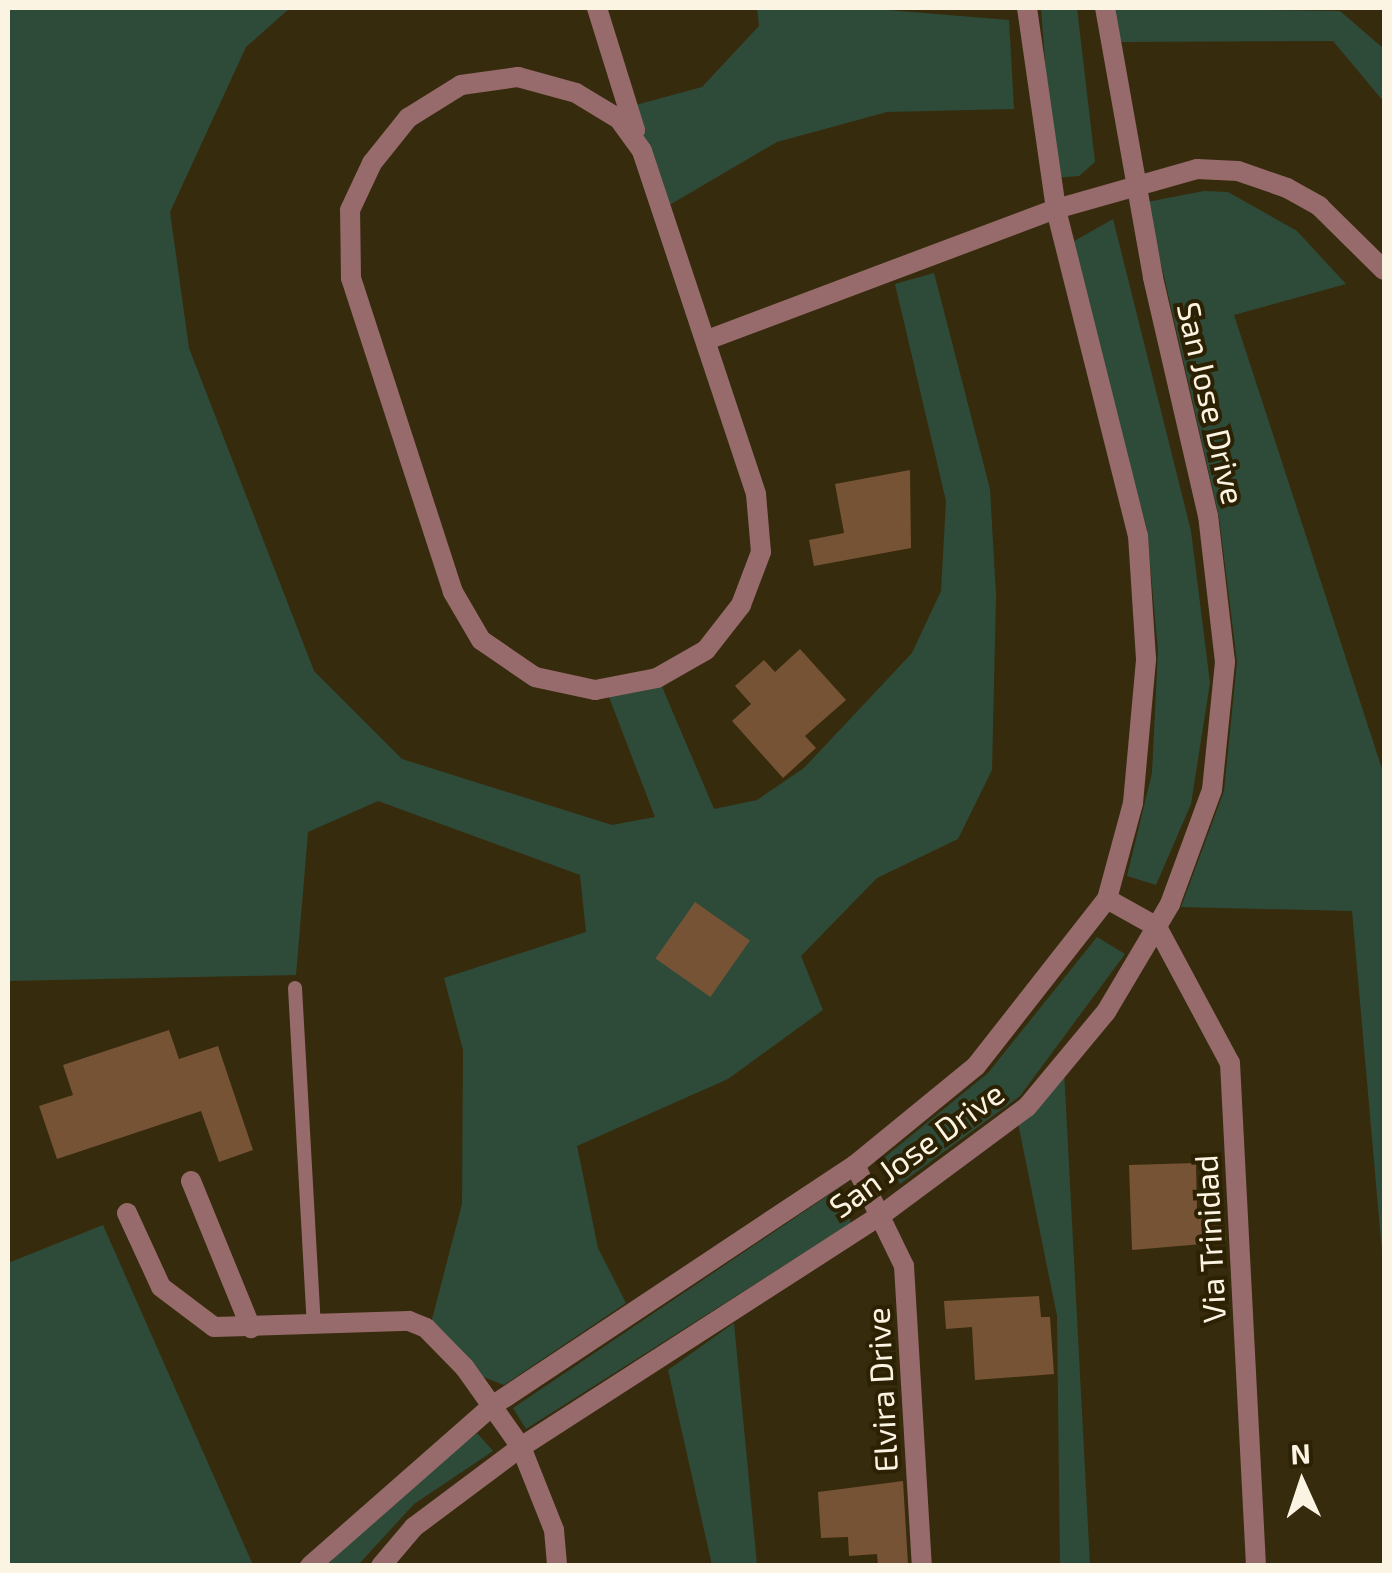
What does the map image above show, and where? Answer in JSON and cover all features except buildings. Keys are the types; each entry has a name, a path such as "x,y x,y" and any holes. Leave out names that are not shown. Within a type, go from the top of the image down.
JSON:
{"street":[{"path":"596,8 756,494 761,552 741,605 706,650 657,678 595,690 535,677 481,640 454,592 350,278 350,210 372,163 408,118 460,85 518,76 576,93 619,119 642,151"},
{"name":"San Jose Drive","path":"310,1566 492,1406 855,1165 976,1066 1107,899 1133,803 1146,659 1138,536 1056,210 1027,8"},
{"name":"San Jose Drive","path":"381,1566 414,1527 521,1447 880,1216 1027,1107 1106,1012 1158,927 1212,790 1226,662 1208,516 1136,186 1105,8"},
{"path":"707,340 1056,210 1198,169 1254,177 1319,206 1384,270"},
{"path":"1107,899 1158,927"},
{"name":"Via Trinidad","path":"1158,927 1230,1062 1256,1566"},
{"name":"Elvira Drive","path":"855,1165 904,1266 922,1566"},
{"path":"191,1181 250,1328"},
{"path":"127,1213 161,1288 184,1310 214,1326 409,1321 426,1328 521,1447 554,1530 557,1566"}],"lane":[{"path":"295,988 314,1325"}],"green space":[{"path":"8,8 290,8 246,47 170,212 189,348 314,671 402,759 612,825 655,817 609,697 660,682 714,809 757,800 804,768 912,653 941,591 946,501 895,284 934,273 990,489 996,595 992,770 958,839 877,878 801,956 823,1010 728,1079 577,1146 598,1248 626,1303 504,1385 476,1374 429,1331 462,1204 463,1050 444,978 586,932 580,875 378,801 308,832 296,975 8,981"},
{"path":"757,8 863,8 1009,20 1014,109 887,112 777,142 661,210 632,106 702,87 759,26"},
{"path":"1041,8 1077,8 1095,162 1079,176 1054,178"},
{"path":"1114,8 1340,11 1384,49 1384,102 1333,41 1120,42"},
{"path":"1204,191 1228,192 1297,231 1346,284 1234,315 1384,775 1384,1275 1352,911 1181,907 1224,791 1237,662 1219,517 1147,202"},
{"path":"1113,219 1191,531 1210,683 1191,804 1156,885 1127,876 1152,773 1158,651 1147,529 1069,244"},
{"path":"1097,937 1125,954 1020,1096 900,1184 885,1157 988,1073"},
{"path":"1064,1070 1090,1565 1060,1565 1057,1316 1018,1123"},
{"path":"839,1188 851,1223 526,1429 513,1408"},
{"path":"103,1225 253,1565 8,1565 8,1263"},
{"path":"734,1323 757,1565 712,1565 668,1370"},
{"path":"477,1433 493,1451 414,1504 358,1565 326,1566 404,1490"}]}
